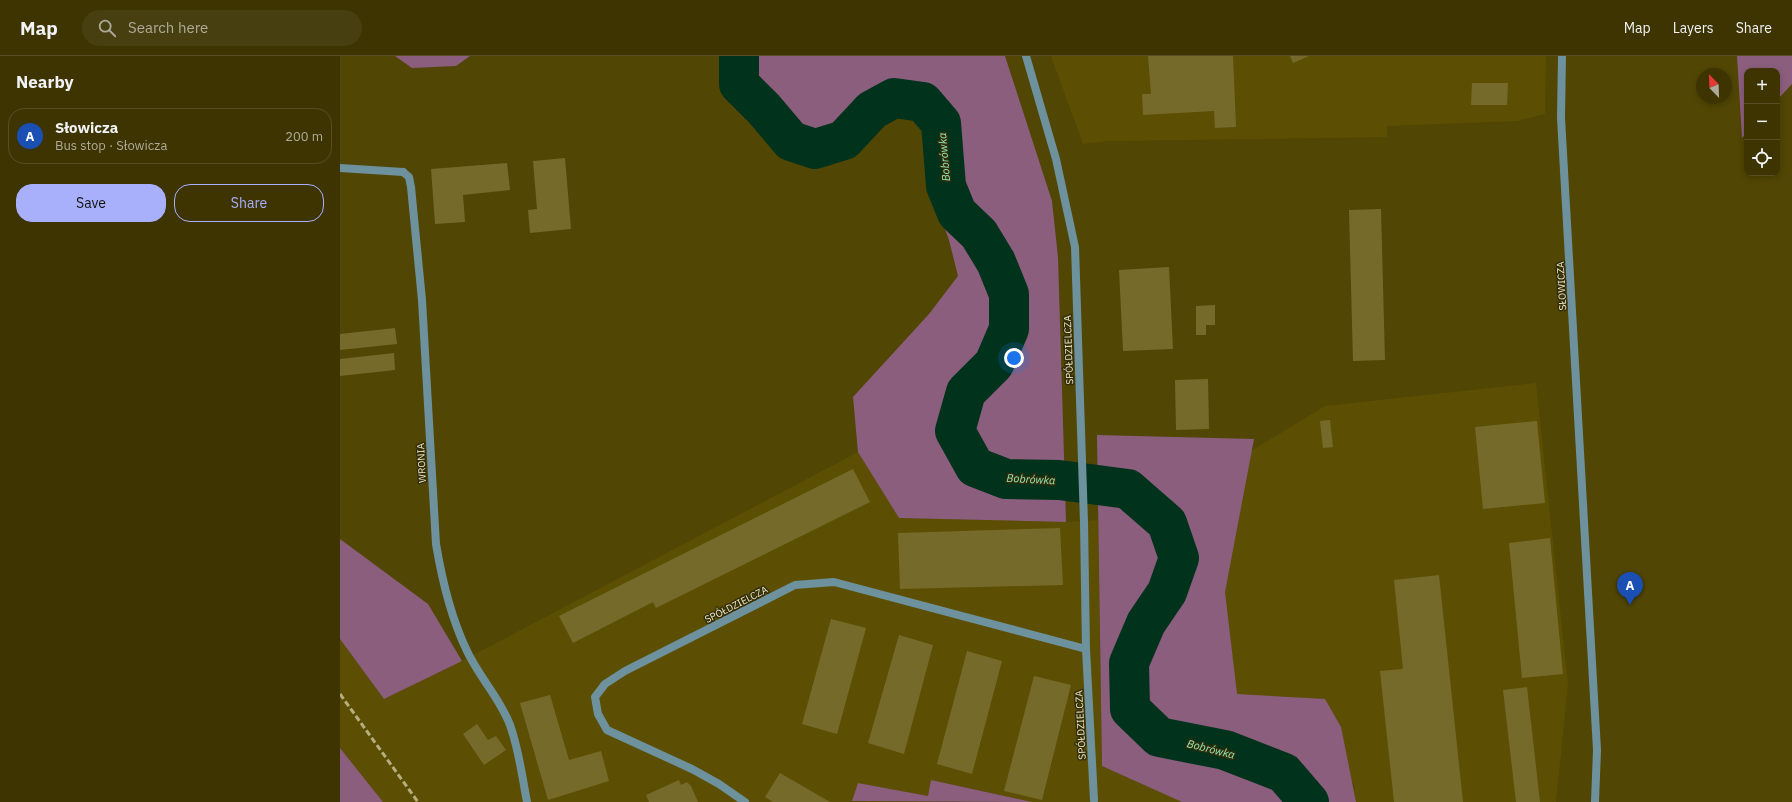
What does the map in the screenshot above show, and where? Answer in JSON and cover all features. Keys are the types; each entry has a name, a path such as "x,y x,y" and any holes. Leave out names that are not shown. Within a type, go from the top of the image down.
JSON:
{"street":[{"name":"SPÓŁDZIELCZA","path":"1026,56 1056,159 1074,247 1084,522 1086,649 1094,800"},
{"name":"SŁOWICZA","path":"1562,56 1561,118 1597,750 1595,802"},
{"name":"WRONIA","path":"340,168 403,172 409,177 422,300 436,544 451,610 467,652 498,698 510,724 518,750 527,802"},
{"name":"SPÓŁDZIELCZA","path":"746,802 719,784 692,769 607,730 598,714 595,698 605,684 625,671 795,585 802,584 834,582 1086,649"}],"shaded area":[{"path":"395,56 470,56 456,66 412,68"},
{"path":"722,56 1005,56 1052,201 1058,257 1066,522 899,518 858,452 853,397 929,314 958,276 949,240 929,185 923,123 910,111 884,116 863,137 814,161 790,158 740,112 721,69"},
{"path":"1051,56 1546,56 1545,114 1517,121 1387,126 1387,137 1109,141 1083,144"},
{"path":"1737,56 1792,56 1792,84 1780,97 1780,68 1744,68 1744,136 1742,138"},
{"path":"1536,383 1568,684 1556,802 1355,802 1354,784 1190,688 1195,485 1325,406"},
{"path":"1097,435 1254,439 1225,592 1237,694 1325,699 1341,727 1356,802 1182,802 1102,766"},
{"path":"858,452 899,518 1066,522 1098,520 1102,766 1182,802 1032,802 931,780 928,796 858,783 852,801 854,802 383,802 340,748 340,639 384,699 462,661"},
{"path":"340,539 428,604 462,661 384,699 340,639"},
{"path":"340,748 383,802 340,802"},
{"path":"931,780 1032,802 852,801 858,783 928,796"}],"building":[{"path":"1148,56 1233,56 1236,127 1215,128 1214,111 1143,115 1142,94 1151,94"},
{"path":"1290,56 1309,56 1293,63"},
{"path":"1472,83 1508,83 1507,105 1471,105"},
{"path":"565,158 571,229 530,233 528,210 537,209 533,161"},
{"path":"507,163 510,190 463,195 465,222 435,224 431,169"},
{"path":"1381,209 1385,360 1353,361 1349,210"},
{"path":"1169,267 1173,349 1123,351 1119,270"},
{"path":"1215,305 1215,325 1206,325 1206,335 1196,335 1196,306"},
{"path":"395,328 397,344 340,350 340,334"},
{"path":"394,353 395,370 340,376 340,359"},
{"path":"1208,379 1209,429 1176,430 1175,380"},
{"path":"1330,420 1333,447 1323,448 1320,421"},
{"path":"1537,421 1545,503 1483,509 1475,427"},
{"path":"853,469 870,502 656,608 653,602 573,643 559,616"},
{"path":"1060,528 1063,585 900,589 898,533"},
{"path":"1550,538 1563,674 1522,678 1509,543"},
{"path":"1439,575 1463,802 1394,802 1380,671 1403,669 1394,580"},
{"path":"831,619 866,628 837,734 802,724"},
{"path":"899,635 933,645 904,754 868,743"},
{"path":"967,651 1002,661 972,774 937,764"},
{"path":"1034,676 1071,685 1042,800 1004,791"},
{"path":"1527,687 1540,802 1516,802 1503,690"},
{"path":"550,695 569,760 601,751 609,781 548,800 520,703"},
{"path":"477,724 488,740 496,736 506,750 484,765 463,734"},
{"path":"780,773 830,802 773,802 765,797"},
{"path":"679,780 681,785 687,782 691,786 698,802 649,802 646,795"}],"waterway":[{"name":"Bobrówka","path":"739,56 739,84 764,109 791,141 815,149 844,140 872,110 894,98 923,102 941,123 946,186 957,213 979,234 996,262 1009,294 1009,329 994,364 966,392 955,431 975,467 1006,479 1059,480 1128,489 1167,523 1179,558 1167,592 1146,623 1129,663 1130,709 1159,737 1225,750 1284,773 1309,802"}],"railway":[{"path":"340,694 418,802"}],"place":[{"name":"Słowicza","path":"1630,605"}]}
